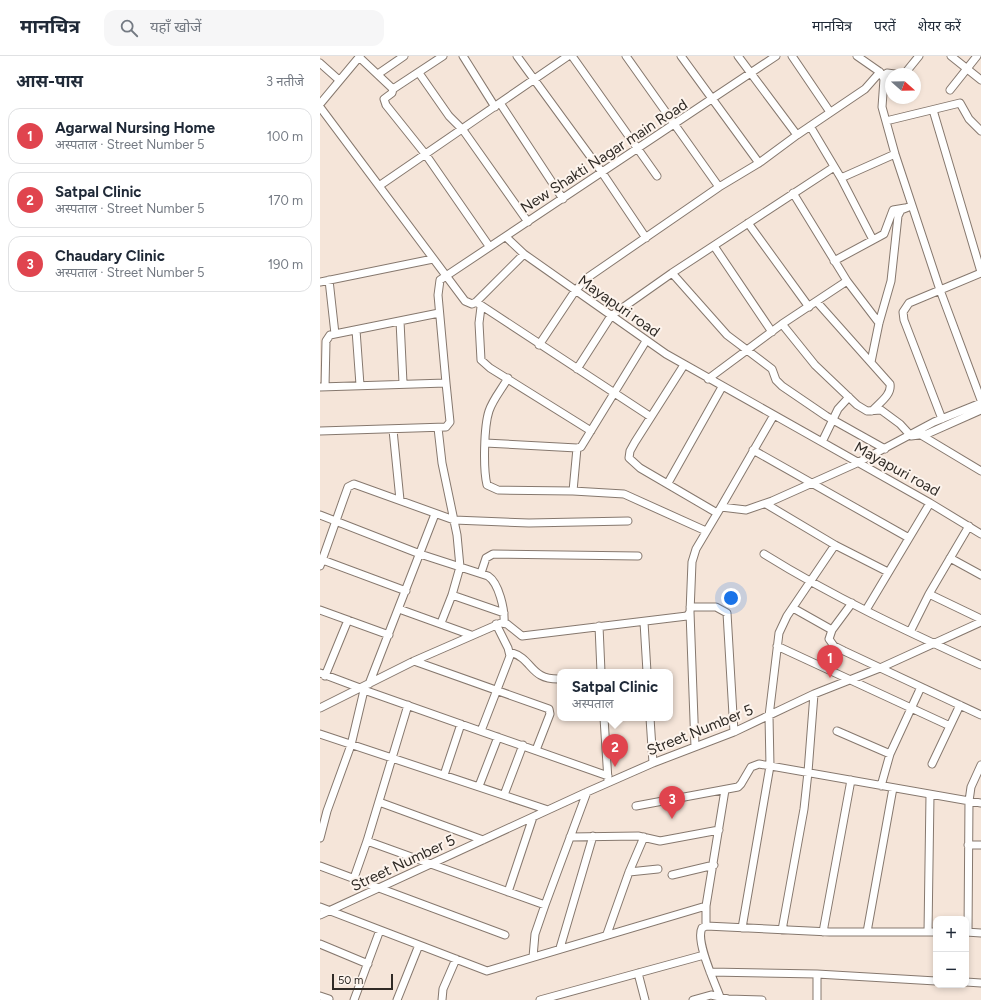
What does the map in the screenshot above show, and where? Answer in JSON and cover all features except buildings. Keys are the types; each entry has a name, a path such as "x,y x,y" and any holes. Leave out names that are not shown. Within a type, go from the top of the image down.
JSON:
{"street":[{"path":"320,104 360,56 393,89"},
{"path":"378,74 404,56"},
{"path":"443,56 393,89 392,93 385,97 384,102 426,154 489,246"},
{"path":"463,56 563,199"},
{"path":"517,56 601,172 646,238"},
{"path":"379,186 463,130 568,56"},
{"path":"572,56 657,176"},
{"path":"626,56 719,187"},
{"path":"681,56 714,99 759,163"},
{"path":"738,56 797,135"},
{"name":"New Shakti Nagar main Road","path":"445,276 714,99 776,56"},
{"path":"792,56 830,112"},
{"path":"858,56 881,74 885,74"},
{"path":"909,68 919,56"},
{"path":"951,56 981,80"},
{"path":"950,90 977,56"},
{"path":"320,63 339,80"},
{"path":"419,73 449,116 463,130 528,222"},
{"path":"538,345 575,291 600,268 719,187 759,163 797,135 865,89 881,74"},
{"path":"684,365 630,451 629,458 640,468 719,510 746,510 766,504 857,463 942,419 981,401 908,207 882,107 881,74"},
{"path":"886,121 960,104 969,119 981,131"},
{"path":"320,107 465,301 479,305 538,345 651,417"},
{"path":"934,110 981,272 909,303 903,312 904,320 942,419"},
{"path":"810,126 841,178 873,240"},
{"path":"841,178 895,154"},
{"path":"577,369 611,316 672,273 834,166"},
{"path":"793,193 847,281 879,323"},
{"path":"834,261 886,233 893,210 908,207"},
{"path":"871,362 879,323 893,274 898,216 901,210 908,207"},
{"path":"748,222 809,307"},
{"name":"Mayapuri road","path":"506,237 524,254 646,342 722,387 930,503 981,534"},
{"path":"714,246 772,332"},
{"path":"524,254 479,305 481,360 591,431"},
{"path":"320,282 433,259"},
{"path":"672,273 727,335 772,369 776,380 782,386 833,420 885,448"},
{"path":"320,431 393,430 446,427 450,422 440,313 439,284 440,280 445,276"},
{"path":"328,280 335,334"},
{"path":"708,379 748,351 782,324 847,281"},
{"path":"817,302 888,381 890,387 888,395 872,411"},
{"path":"440,313 330,335 326,342 323,387 403,383 446,383"},
{"path":"400,320 403,383"},
{"path":"782,324 815,365 862,409 872,411 881,410 890,415 911,436"},
{"path":"356,330 360,385"},
{"path":"485,443 581,447 613,393 646,342"},
{"path":"508,378 490,410 487,421 485,443 486,480 488,485 498,490 574,491 624,494 706,531"},
{"path":"668,483 722,387"},
{"path":"822,442 841,404 849,397"},
{"path":"911,436 921,435 981,410"},
{"path":"695,747 690,609 692,562 696,549 706,531 774,415"},
{"path":"438,428 442,463 454,520 460,567 452,595 441,623"},
{"path":"393,430 400,500"},
{"path":"921,435 981,471"},
{"path":"574,491 577,448"},
{"path":"753,450 810,484 909,538"},
{"path":"406,591 321,562 351,485 357,485 454,520 529,523 628,521"},
{"path":"866,610 930,503"},
{"path":"766,504 835,544 888,572"},
{"path":"320,838 351,745 364,687 389,635 435,514"},
{"path":"320,516 420,554 481,573 493,580 504,612 504,623"},
{"path":"910,632 929,594 968,526"},
{"path":"742,928 770,766 769,716 782,626 812,582 835,544"},
{"path":"481,573 486,558 493,554 638,556"},
{"path":"764,554 852,603 981,666"},
{"path":"950,558 981,575"},
{"path":"929,594 981,619"},
{"path":"452,595 504,612"},
{"path":"852,603 832,630 829,639 834,646 981,715"},
{"path":"690,609 720,608 724,610 728,617 734,732"},
{"path":"793,608 832,630"},
{"path":"399,609 471,635"},
{"path":"320,708 414,661 496,624 504,623 522,636 599,626 684,618 690,609"},
{"path":"320,610 389,635"},
{"path":"348,620 323,674 364,687 408,705 523,745 608,779 604,721"},
{"path":"644,622 647,669"},
{"name":"Street Number 5","path":"320,915 587,792 608,779 734,732 814,694 880,668 981,622"},
{"path":"481,731 508,662 510,652 496,624"},
{"path":"599,626 601,669"},
{"path":"778,646 950,726"},
{"path":"510,652 523,657 532,670 540,676 557,679"},
{"path":"414,661 550,710 536,750"},
{"path":"881,786 890,754 920,687"},
{"path":"782,930 798,848 808,772 814,694"},
{"path":"354,878 393,758 408,705"},
{"path":"932,764 960,705"},
{"path":"650,721 653,763"},
{"path":"444,775 461,724"},
{"path":"837,730 890,754"},
{"path":"320,734 480,786 548,810"},
{"path":"480,786 498,737"},
{"path":"504,795 523,745"},
{"path":"636,806 672,798 726,790 740,785 754,764 808,772 981,803"},
{"path":"967,916 968,845 971,787 981,766"},
{"path":"823,932 851,780"},
{"path":"866,932 893,788"},
{"path":"706,926 706,906 726,790"},
{"path":"533,957 534,934 587,792"},
{"path":"928,932 930,795"},
{"path":"379,802 483,840"},
{"path":"320,808 328,811"},
{"path":"508,892 533,817"},
{"path":"570,837 644,837 665,841 719,830"},
{"path":"560,948 593,836"},
{"path":"607,934 629,872 644,837"},
{"path":"367,841 545,905"},
{"path":"968,845 981,845"},
{"path":"672,875 714,865"},
{"path":"320,866 505,935"},
{"path":"629,872 658,869"},
{"path":"320,907 482,969 491,970 607,934 706,906"},
{"path":"720,997 704,955 700,933 702,928 706,926 823,932 933,932"},
{"path":"354,1000 380,930"},
{"path":"969,932 981,933"},
{"path":"320,944 368,964"},
{"path":"397,1000 419,945"},
{"path":"540,1000 704,955"},
{"path":"442,1000 443,989 456,959"},
{"path":"710,972 817,974 933,980"},
{"path":"638,973 645,1000"},
{"path":"817,974 818,1000"},
{"path":"969,982 981,983"},
{"path":"693,1000 711,995 728,999 762,1000"},
{"path":"320,996 329,999"}],"place":[{"name":"Agarwal Nursing Home","path":"830,678"},
{"name":"Satpal Clinic","path":"615,767"},
{"name":"Chaudary Clinic","path":"672,819"}]}
